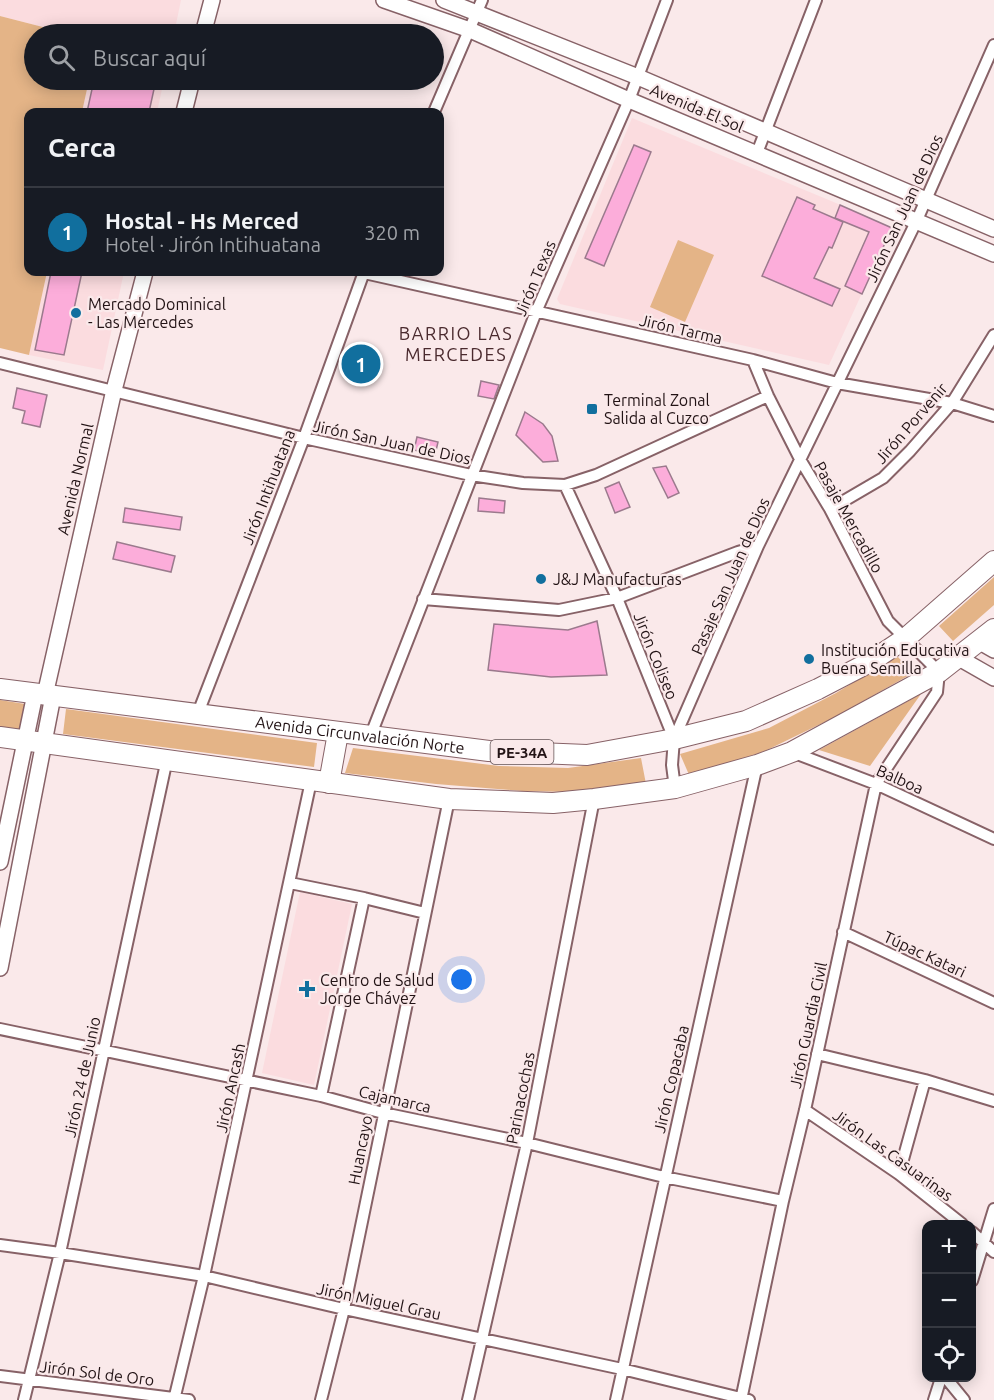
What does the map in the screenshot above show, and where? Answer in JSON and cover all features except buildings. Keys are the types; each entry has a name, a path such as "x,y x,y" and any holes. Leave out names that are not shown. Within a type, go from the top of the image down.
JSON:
{"highway":[{"name":"Avenida Circunvalación Norte","path":"0,688 489,751 587,755 674,739 746,721 818,689 870,662 906,638 994,561"},
{"path":"0,737 449,799 553,803 594,800 675,788 757,765 792,752 939,672 989,640"},
{"path":"320,782 338,733"}],"street":[{"path":"206,24 212,0"},
{"name":"Avenida El Sol","path":"384,0 470,30 629,100 994,254"},
{"name":"Avenida El Sol","path":"444,0 479,6 994,230"},
{"name":"Jirón Texas","path":"370,737 536,312 629,100 668,0"},
{"path":"757,153 816,0"},
{"path":"444,89 479,6"},
{"name":"Jirón San Juan de Dios","path":"837,383 917,220 994,47"},
{"path":"185,108 190,90"},
{"path":"436,108 444,90"},
{"name":"Avenida Normal","path":"34,743 114,390 144,276"},
{"name":"Jirón Intihuatana","path":"198,713 304,438 362,276"},
{"name":"Jirón Tarma","path":"380,276 753,360 837,383 952,403 994,416"},
{"name":"Jirón Porvenir","path":"830,509 883,478 910,451 952,403 994,335"},
{"name":"Pasaje Mercadillo","path":"753,360 768,396 801,461 830,509 888,621 939,672"},
{"name":"Jirón San Juan de Dios","path":"0,363 304,438 471,475 523,483 565,485 596,475 768,396"},
{"name":"Pasaje San Juan de Dios","path":"675,788 672,765 674,739 758,546 837,383"},
{"name":"Jirón Coliseo","path":"565,485 617,598 674,739"},
{"path":"423,599 559,610 617,598 758,546"},
{"path":"959,658 994,678"},
{"name":"Jirón Guardia Civil","path":"744,1400 783,1201 876,784 937,692 939,672"},
{"path":"0,862 34,743"},
{"path":"0,968 34,743"},
{"name":"Balboa","path":"792,752 876,784 994,839"},
{"name":"Jirón 24 de Junio","path":"24,1400 60,1253 167,759"},
{"name":"Jirón Copacaba","path":"616,1400 757,765"},
{"name":"Jirón Ancash","path":"174,1399 204,1276 290,883 320,782"},
{"name":"Huancayo","path":"321,1400 344,1309 449,799"},
{"name":"Parinacochas","path":"468,1400 527,1143 594,800"},
{"path":"290,883 424,913"},
{"path":"321,1096 364,898"},
{"name":"Túpac Katari","path":"843,932 994,1003"},
{"name":"Cajamarca","path":"0,1029 321,1096 383,1113 527,1143 664,1177 783,1201"},
{"path":"817,1054 925,1080 994,1101"},
{"path":"899,1174 925,1080"},
{"name":"Jirón Las Casuarinas","path":"805,1110 899,1174 957,1220"},
{"path":"974,1274 994,1209"},
{"path":"976,1235 994,1252"},
{"name":"Jirón Miguel Grau","path":"0,1245 204,1276 344,1309 622,1369 744,1400"},
{"name":"Jirón Sol de Oro","path":"0,1376 189,1400"},
{"path":"934,1400 939,1382"},
{"path":"950,1382 964,1400"}],"shaded area":[{"path":"0,0 181,0 176,24 31,24 0,16"},
{"path":"0,16 31,24 24,24 24,90 87,90 83,108 24,108 24,276 46,276 29,355 0,348"},
{"path":"87,90 162,90 158,108 83,108"},
{"path":"632,118 892,228 829,365 560,304 557,299"},
{"path":"678,240 714,255 685,322 650,307"},
{"name":"Mercado Dominical - Las Mercedes","path":"46,276 123,276 103,370 29,355"},
{"path":"994,577 994,605 953,641 939,626"},
{"path":"897,656 913,673 837,716 765,751 690,777 680,754 769,728 836,693"},
{"path":"921,694 870,766 819,750"},
{"path":"0,700 25,704 21,730 0,727"},
{"path":"66,709 317,743 314,767 63,734"},
{"path":"353,748 499,766 568,768 641,758 646,784 577,792 522,791 345,773"},
{"name":"Centro de Salud Jorge Chávez","path":"300,892 352,904 314,1085 262,1073"}],"place":[{"name":"Mercado Dominical - Las Mercedes","path":"76,313"},
{"name":"Hostal - Hs Merced","path":"361,364"},
{"name":"Terminal Zonal Salida al Cuzco","path":"592,409"},
{"name":"J&J Manufacturas","path":"541,579"},
{"name":"Institución Educativa Buena Semilla","path":"809,659"},
{"name":"Centro de Salud Jorge Chávez","path":"307,989"}],"district":[{"name":"BARRIO LAS MERCEDES","path":"456,343"}]}
